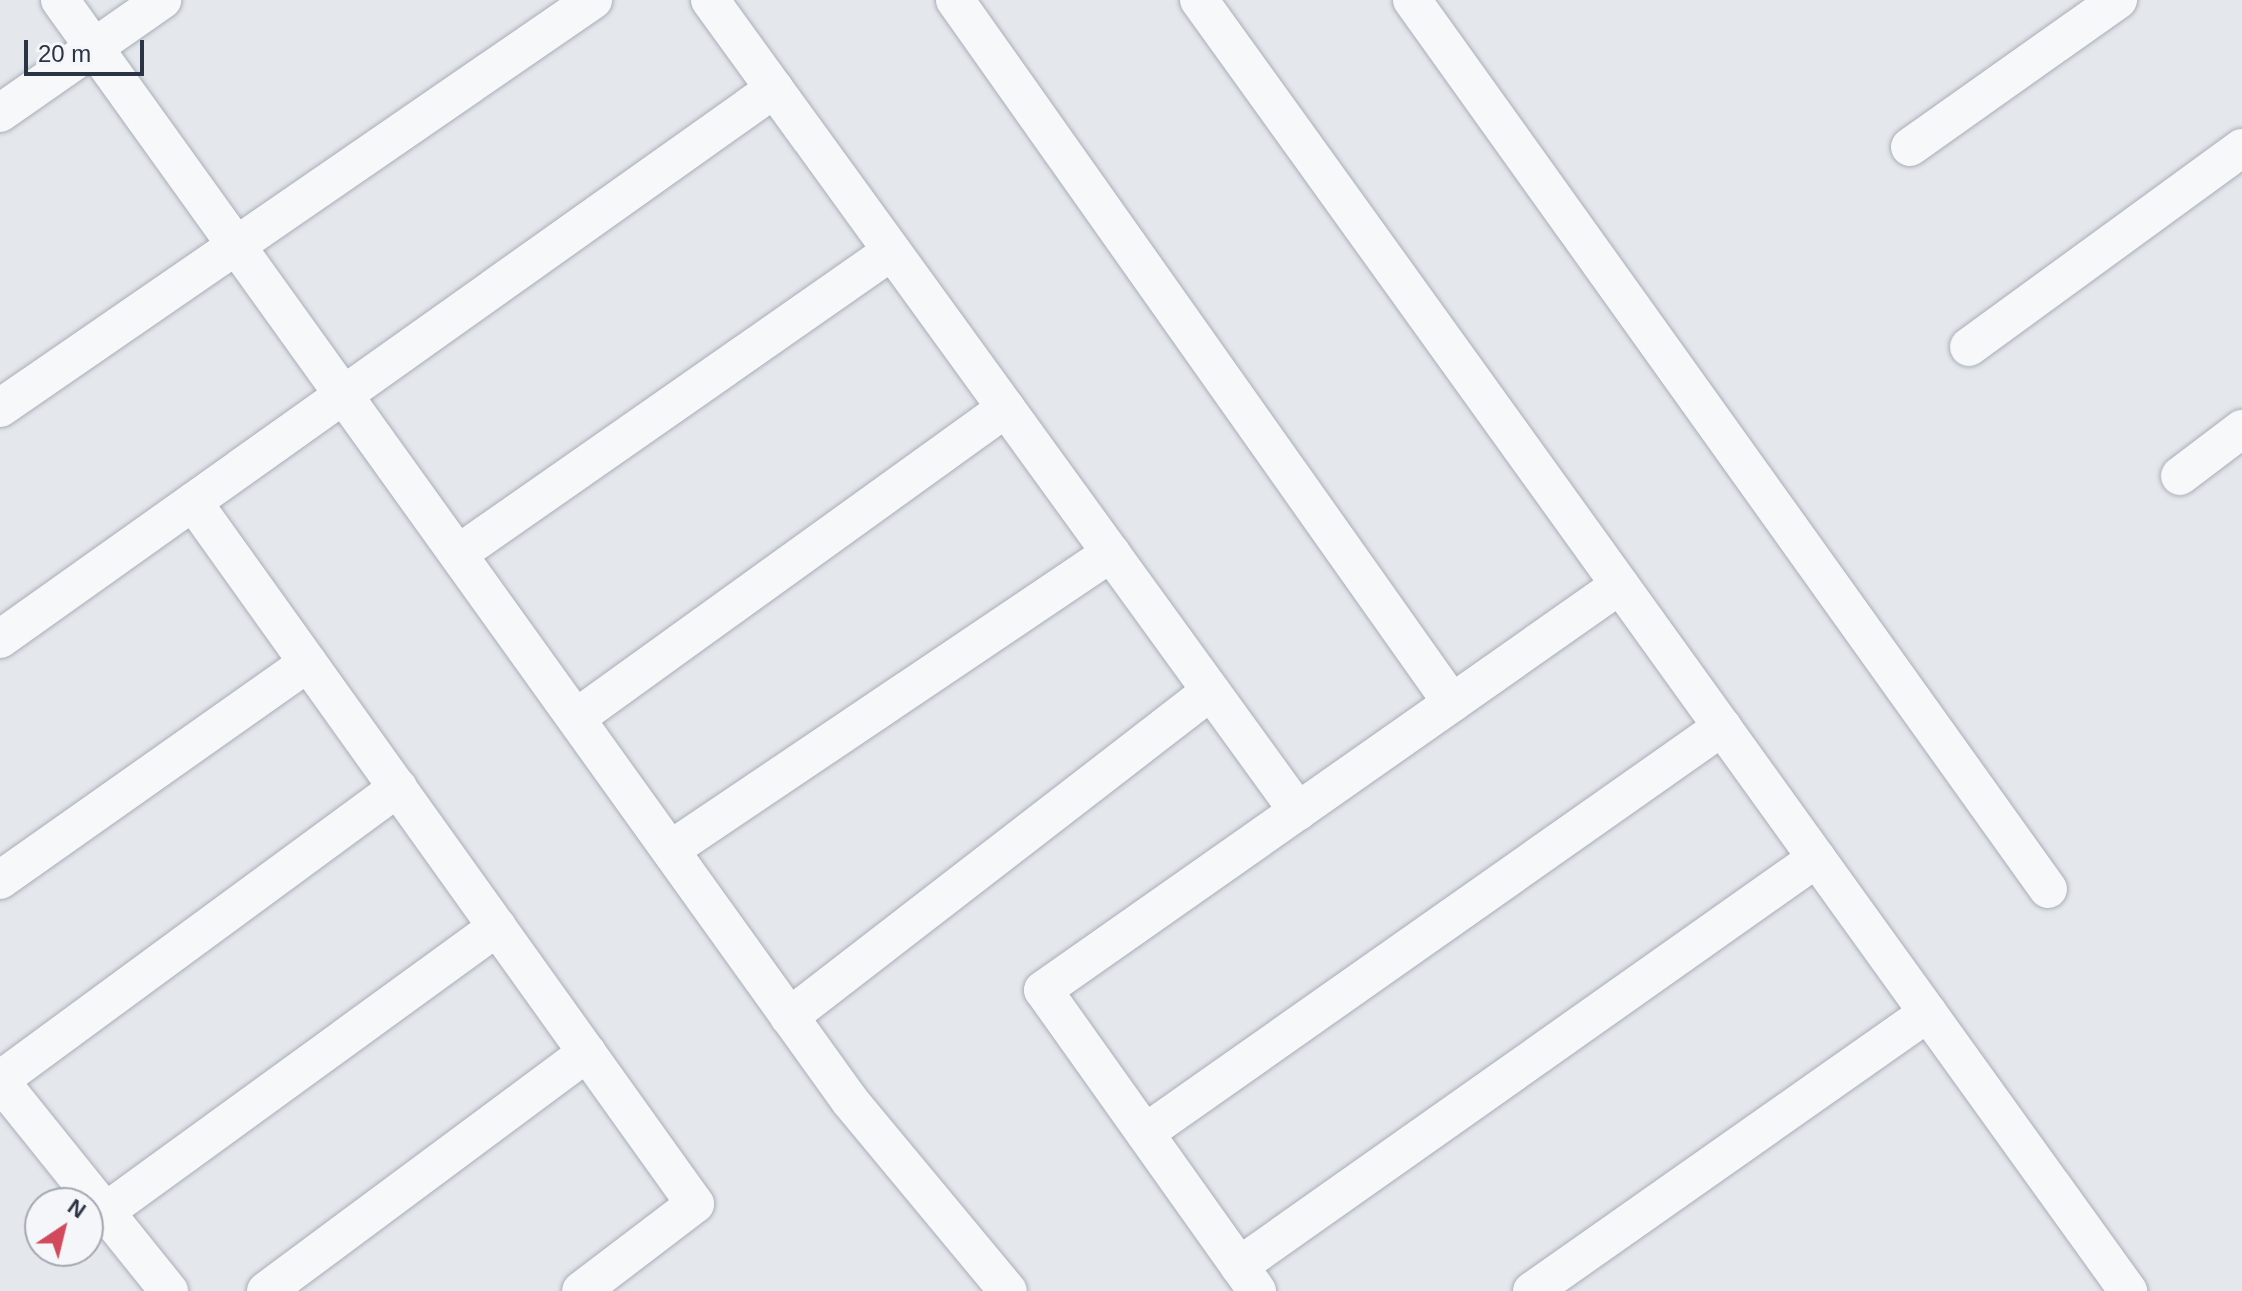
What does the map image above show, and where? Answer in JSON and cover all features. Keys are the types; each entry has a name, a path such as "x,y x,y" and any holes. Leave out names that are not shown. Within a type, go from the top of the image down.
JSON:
{"street":[{"path":"60,0 789,1017 1008,1291"},
{"path":"0,113 162,0"},
{"path":"0,408 593,0"},
{"path":"710,0 1298,811"},
{"path":"955,0 1452,703"},
{"path":"1412,0 2048,889"},
{"path":"1910,147 2118,0"},
{"path":"1214,5 1620,585 2128,1291"},
{"path":"0,639 193,502 347,399 774,89"},
{"path":"1969,347 2242,148"},
{"path":"458,554 892,251"},
{"path":"576,718 1006,408"},
{"path":"2180,476 2242,429"},
{"path":"193,502 695,1204 581,1291"},
{"path":"670,850 1111,553"},
{"path":"1620,585 1043,990 1248,1279 1817,858"},
{"path":"0,880 308,663"},
{"path":"789,1017 1211,691"},
{"path":"1145,1133 1722,727"},
{"path":"169,1291 0,1080 398,788"},
{"path":"105,1212 497,927"},
{"path":"1532,1291 1928,1013"},
{"path":"266,1291 587,1053"}]}
